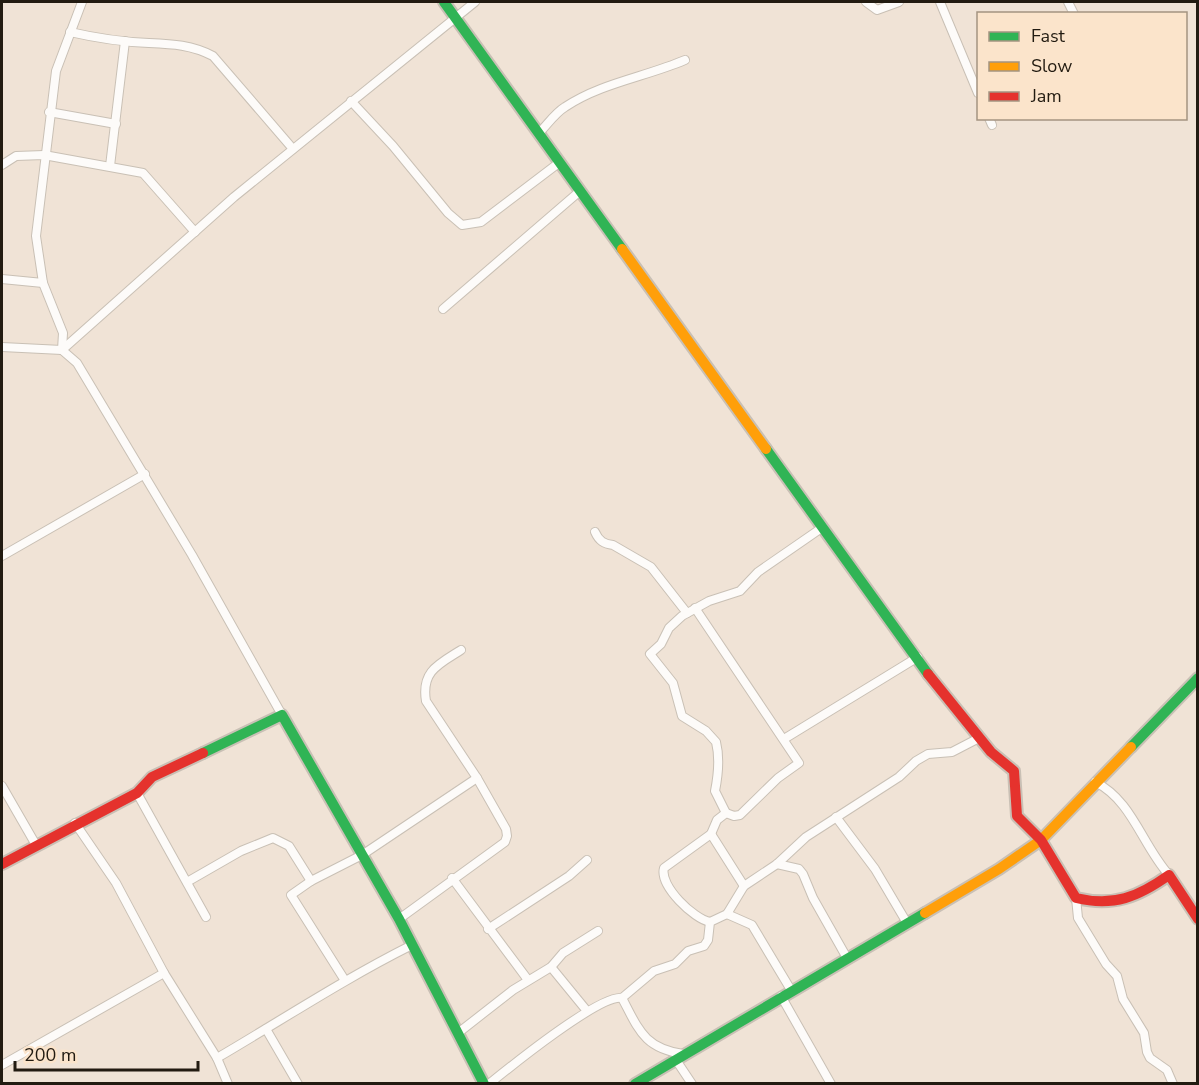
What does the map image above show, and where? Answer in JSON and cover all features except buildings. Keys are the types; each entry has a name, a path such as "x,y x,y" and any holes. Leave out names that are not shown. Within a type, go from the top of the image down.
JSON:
{"street":[{"path":"62,350 63,333 43,283 36,236 49,112 56,71 82,2"},
{"path":"444,2 918,657 979,738 1014,771 1017,816 1041,840 1076,898 1078,918 1106,964 1117,975 1124,999 1144,1034 1150,1058 1167,1070 1173,1083"},
{"path":"62,350 293,148 475,2"},
{"path":"866,2 877,10 899,2"},
{"path":"940,2 977,91"},
{"path":"70,32 125,41 176,44 201,50 213,56 293,148"},
{"path":"110,166 125,41"},
{"path":"539,133 564,107 608,85 660,71 685,60"},
{"path":"351,100 393,146 448,213 462,225 481,222 560,162"},
{"path":"49,112 116,124"},
{"path":"2,165 16,156 44,155 143,173 195,232"},
{"path":"443,309 580,191"},
{"path":"2,279 43,283"},
{"path":"2,347 62,350 89,379 399,919 484,1083"},
{"path":"2,556 145,474"},
{"path":"595,532 598,539 606,544 613,545 651,567 691,611 784,739 798,766 778,778 740,815 734,816 726,813 715,791 720,774 716,762 716,742 706,731 682,716 674,683 650,654 661,644 672,624 691,611 740,591 758,572 823,527"},
{"path":"399,919 452,878 505,842 507,836 477,778 426,701 423,688 431,670 461,650"},
{"path":"784,739 918,657"},
{"path":"635,1083 999,869 1041,840 1197,678"},
{"path":"2,864 75,823 137,793 152,777 282,715"},
{"path":"726,813 717,820 711,834 672,862 663,872 670,887 687,908 696,917 710,922 727,914 744,886 777,864 806,837 899,777 928,754 952,752 979,738"},
{"path":"344,980 291,895 310,881 362,855 477,778"},
{"path":"1095,782 1109,789 1122,803 1197,919"},
{"path":"2,786 36,845"},
{"path":"137,793 206,917"},
{"path":"836,817 875,869 907,923"},
{"path":"75,823 116,882 164,973 217,1058 228,1083"},
{"path":"711,834 744,886"},
{"path":"187,882 241,851 273,838 289,846 310,881"},
{"path":"488,929 569,876 587,860"},
{"path":"777,864 798,869 803,874 813,898 847,958"},
{"path":"1076,898 1094,903 1119,903 1144,893 1169,875"},
{"path":"452,878 528,980"},
{"path":"727,914 752,925 831,1083"},
{"path":"489,1083 587,1011 612,998 622,998 654,971 675,964 688,951 704,946 708,940 710,922"},
{"path":"458,1034 528,980 551,967 563,953 598,931"},
{"path":"217,1058 319,998 344,980 412,945"},
{"path":"551,967 587,1011"},
{"path":"2,1065 164,973"},
{"path":"622,998 649,1042 680,1057 692,1083"},
{"path":"266,1029 298,1083"}],"traffic: fast":[{"path":"444,2 622,249"},
{"path":"766,449 928,674"},
{"path":"1131,747 1198,678"},
{"path":"203,753 282,715 399,919 484,1084"},
{"path":"635,1084 925,913"}],"traffic: slow":[{"path":"622,249 766,449"},
{"path":"925,913 999,869 1041,840 1131,747"}],"traffic: jam":[{"path":"928,674 991,752 1014,771 1017,816 1041,840 1076,898 1102,901 1125,898 1147,889 1169,875 1198,919"},
{"path":"2,864 137,793 152,777 203,753"}]}
